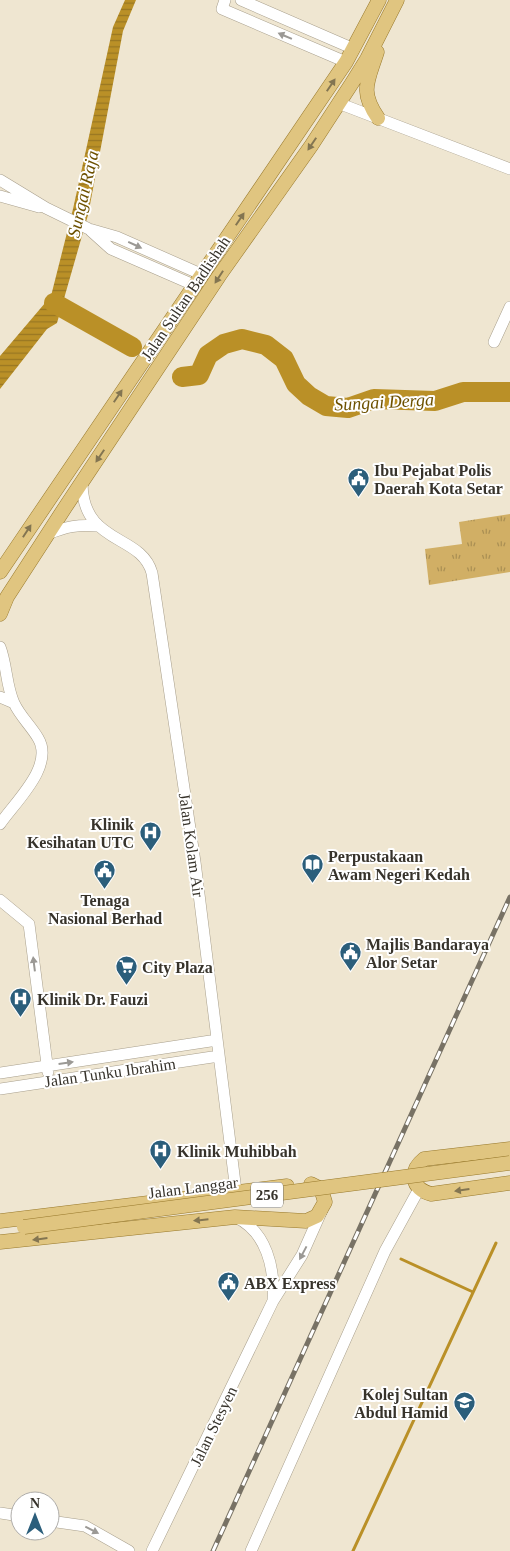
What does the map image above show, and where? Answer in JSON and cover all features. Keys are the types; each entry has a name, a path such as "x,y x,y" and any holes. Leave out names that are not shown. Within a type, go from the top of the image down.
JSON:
{"main road":[{"name":"Jalan Sultan Badlishah","path":"0,572 346,62 379,0"},
{"name":"Jalan Sultan Badlishah","path":"0,614 7,597 48,534 219,276 367,59 397,0"},
{"path":"378,118 368,104 366,87 388,18"},
{"path":"510,1149 424,1159 417,1165 414,1173 414,1182 419,1189 431,1194 510,1183"},
{"name":"Jalan Langgar","path":"0,1230 510,1163"},
{"path":"0,1221 314,1184 323,1193 325,1202 323,1209 317,1216 306,1221 235,1217 0,1242"}],"street":[{"path":"241,0 354,49"},
{"path":"224,4 346,62"},
{"path":"338,103 510,169"},
{"path":"0,180 46,208 89,229 111,249 199,280"},
{"path":"0,196 46,208"},
{"path":"494,342 510,307"},
{"name":"Jalan Kolam Air","path":"82,483 84,505 97,526 143,556 150,565 152,573 195,862 236,1192"},
{"path":"48,534 65,527 97,526"},
{"path":"0,647 14,703 39,739 43,753 41,765 26,790 0,824"},
{"path":"0,697 14,703"},
{"path":"0,900 29,924 49,1081"},
{"path":"0,914 14,914 25,919"},
{"name":"Jalan Tunku Ibrahim","path":"0,1073 217,1040"},
{"name":"Jalan Tunku Ibrahim","path":"0,1089 219,1056"},
{"path":"251,1551 384,1251 419,1189"},
{"name":"Jalan Stesyen","path":"152,1551 273,1301 302,1255 323,1209"},
{"path":"235,1217 244,1221 251,1228 268,1255 273,1275 273,1301"},
{"path":"60,1522 85,1526 129,1551"}],"green space":[{"path":"510,514 510,572 429,585 425,549 462,544 459,522"}],"water":[{"name":"Sungai Raja","path":"125,0 136,0 123,31 88,215 57,323 47,329 0,389 0,356 51,296 73,209 113,27"}],"waterway":[{"name":"Sungai Derga","path":"54,303 132,347"},
{"name":"Sungai Derga","path":"182,377 199,375 208,355 224,344 242,339 266,345 284,359 296,384 309,396 326,406 348,408 374,399 435,401 463,392 510,392"},
{"path":"353,1551 496,1243"},
{"path":"401,1259 473,1292"}],"railway":[{"path":"213,1551 510,897"}],"place":[{"name":"Ibu Pejabat Polis Daerah Kota Setar","path":"358,498"},
{"name":"Klinik Kesihatan UTC","path":"150,852"},
{"name":"Perpustakaan Awam Negeri Kedah","path":"312,884"},
{"name":"Tenaga Nasional Berhad","path":"105,890"},
{"name":"Majlis Bandaraya Alor Setar","path":"350,972"},
{"name":"City Plaza","path":"126,986"},
{"name":"Klinik Dr. Fauzi","path":"21,1018"},
{"name":"Klinik Muhibbah","path":"161,1170"},
{"name":"ABX Express","path":"228,1302"},
{"name":"Kolej Sultan Abdul Hamid","path":"464,1422"}]}
